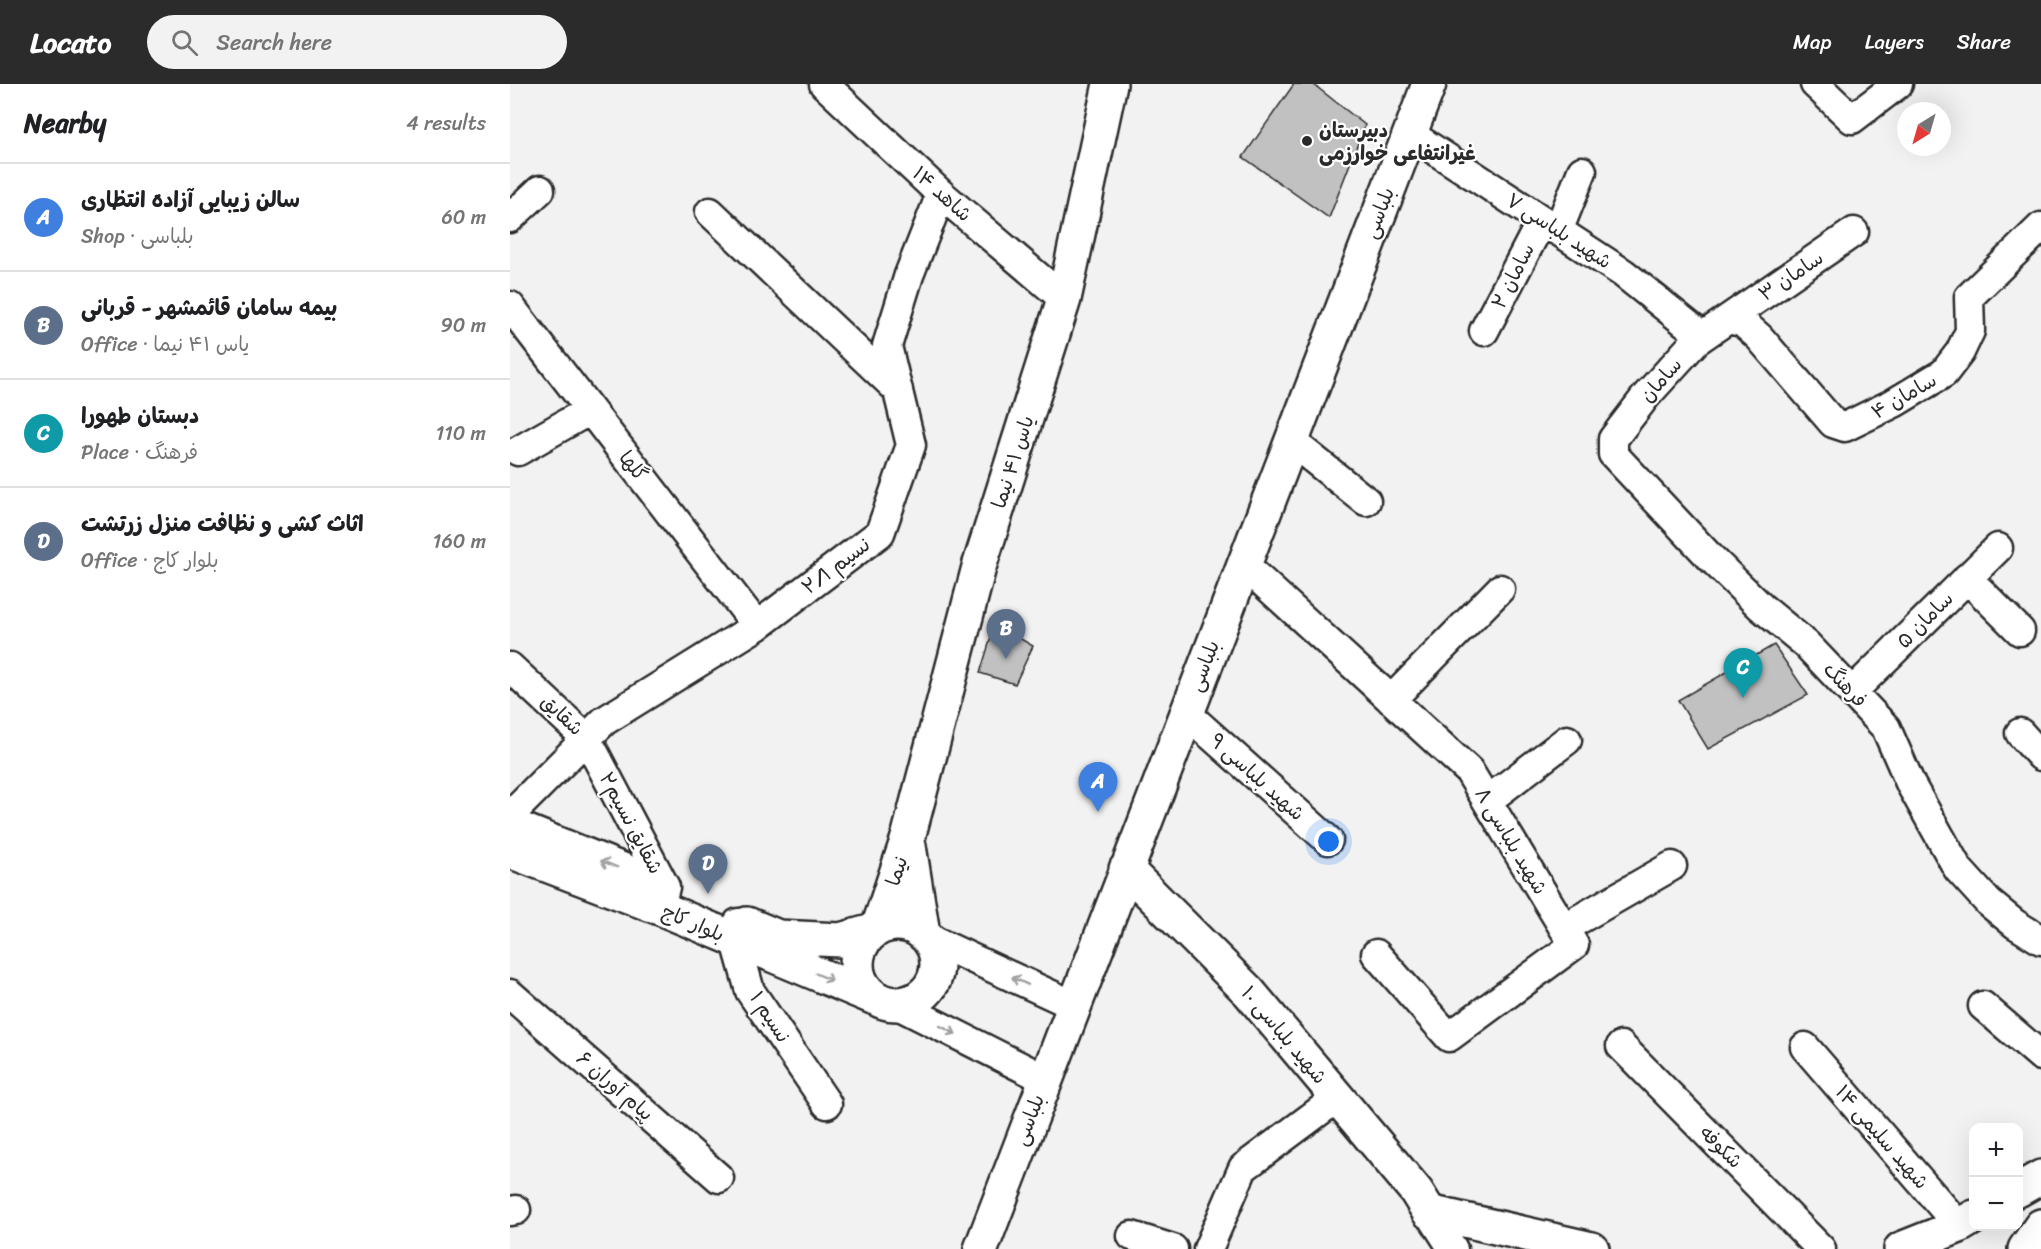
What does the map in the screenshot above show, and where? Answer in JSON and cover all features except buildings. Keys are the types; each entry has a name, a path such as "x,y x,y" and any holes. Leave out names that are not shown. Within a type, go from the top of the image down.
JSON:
{"street":[{"name":"شاهد ۱۴","path":"824,84 941,194 1064,299"},
{"name":"یاس ۴۱ نیما","path":"908,838 979,567 1064,299 1110,84"},
{"name":"بلباسی","path":"981,1249 1429,84"},
{"path":"1815,84 1852,119 1898,84"},
{"name":"شهید بلباسی ۷","path":"1410,134 1623,273 1702,336"},
{"name":"سامان ۲","path":"1484,331 1582,171"},
{"path":"510,218 540,190"},
{"name":"نسیم ۲/۱","path":"510,815 604,721 757,626 880,533 911,445 887,346 909,275 941,194"},
{"path":"710,212 898,390"},
{"name":"سامان ۴","path":"1728,319 1742,322 1759,337 1833,423 1845,427 1894,403 1944,372 1960,352 1970,331 1969,297 2041,227"},
{"name":"سامان ۳","path":"1728,319 1854,232"},
{"name":"گلها","path":"510,306 757,626"},
{"name":"سامان","path":"1613,454 1613,439 1646,396 1696,341 1728,319"},
{"path":"518,451 590,410"},
{"path":"1291,441 1366,501"},
{"name":"فرهنگ","path":"1613,454 1707,554 1761,607 1806,644 1886,728 1911,785 1958,869 1988,902 2015,924 2041,940"},
{"name":"سامان ۵","path":"1852,692 1998,548"},
{"name":"شهید بلباسی ۸","path":"1243,564 1469,771 1574,945 1449,1037 1376,954"},
{"path":"1967,578 2020,631"},
{"path":"1391,700 1500,589"},
{"name":"شقایق","path":"510,667 587,739"},
{"name":"شهید بلباسی ۹","path":"1186,713 1328,840"},
{"path":"2020,733 2041,756"},
{"name":"شقایق نسیم۲","path":"587,739 662,898"},
{"path":"1487,801 1567,740"},
{"name":"بلوار کاج","path":"510,825 885,1001 1045,1079"},
{"name":"نیما","path":"876,929 908,838"},
{"name":"نیما","path":"908,838 926,936"},
{"name":"بلوار کاج","path":"510,851 662,898"},
{"path":"1564,928 1672,866"},
{"name":"شهید بلباسی ١٠","path":"1126,869 1249,992 1416,1191 1429,1212"},
{"path":"926,936 934,950 937,963 930,987 920,996 909,1002 885,1001 864,988 858,975 856,962 859,948 867,936 876,929 891,924 905,924 1073,1005"},
{"name":"بلوار کاج","path":"737,931 778,937 840,940 876,929"},
{"name":"نسیم ۱","path":"737,931 750,991 827,1104"},
{"name":"پیام آوران ۶","path":"510,994 719,1178"},
{"path":"1983,1006 2041,1056"},
{"name":"شکوفه","path":"1621,1046 1821,1249"},
{"name":"شهید سلیمی ۱۴","path":"1805,1047 1966,1221"},
{"path":"1208,1249 1243,1168 1337,1098"},
{"path":"2023,1188 2041,1177"},
{"path":"1429,1212 1453,1249"},
{"path":"1429,1212 1592,1249"},
{"path":"1901,1249 1966,1221"},
{"path":"2025,1249 2041,1226"},
{"path":"1132,1236 1173,1249"}],"place":[{"name":"دبیرستان غیرانتفاعی خوارزمی","path":"1307,141"},
{"name":"بیمه سامان قائمشهر - قربانی","path":"1006,659"},
{"name":"دبستان طهورا","path":"1743,698"},
{"name":"سالن زیبایی آزاده انتظاری","path":"1098,812"},
{"name":"اثاث کشی و نظافت منزل زرتشت","path":"708,894"}]}
